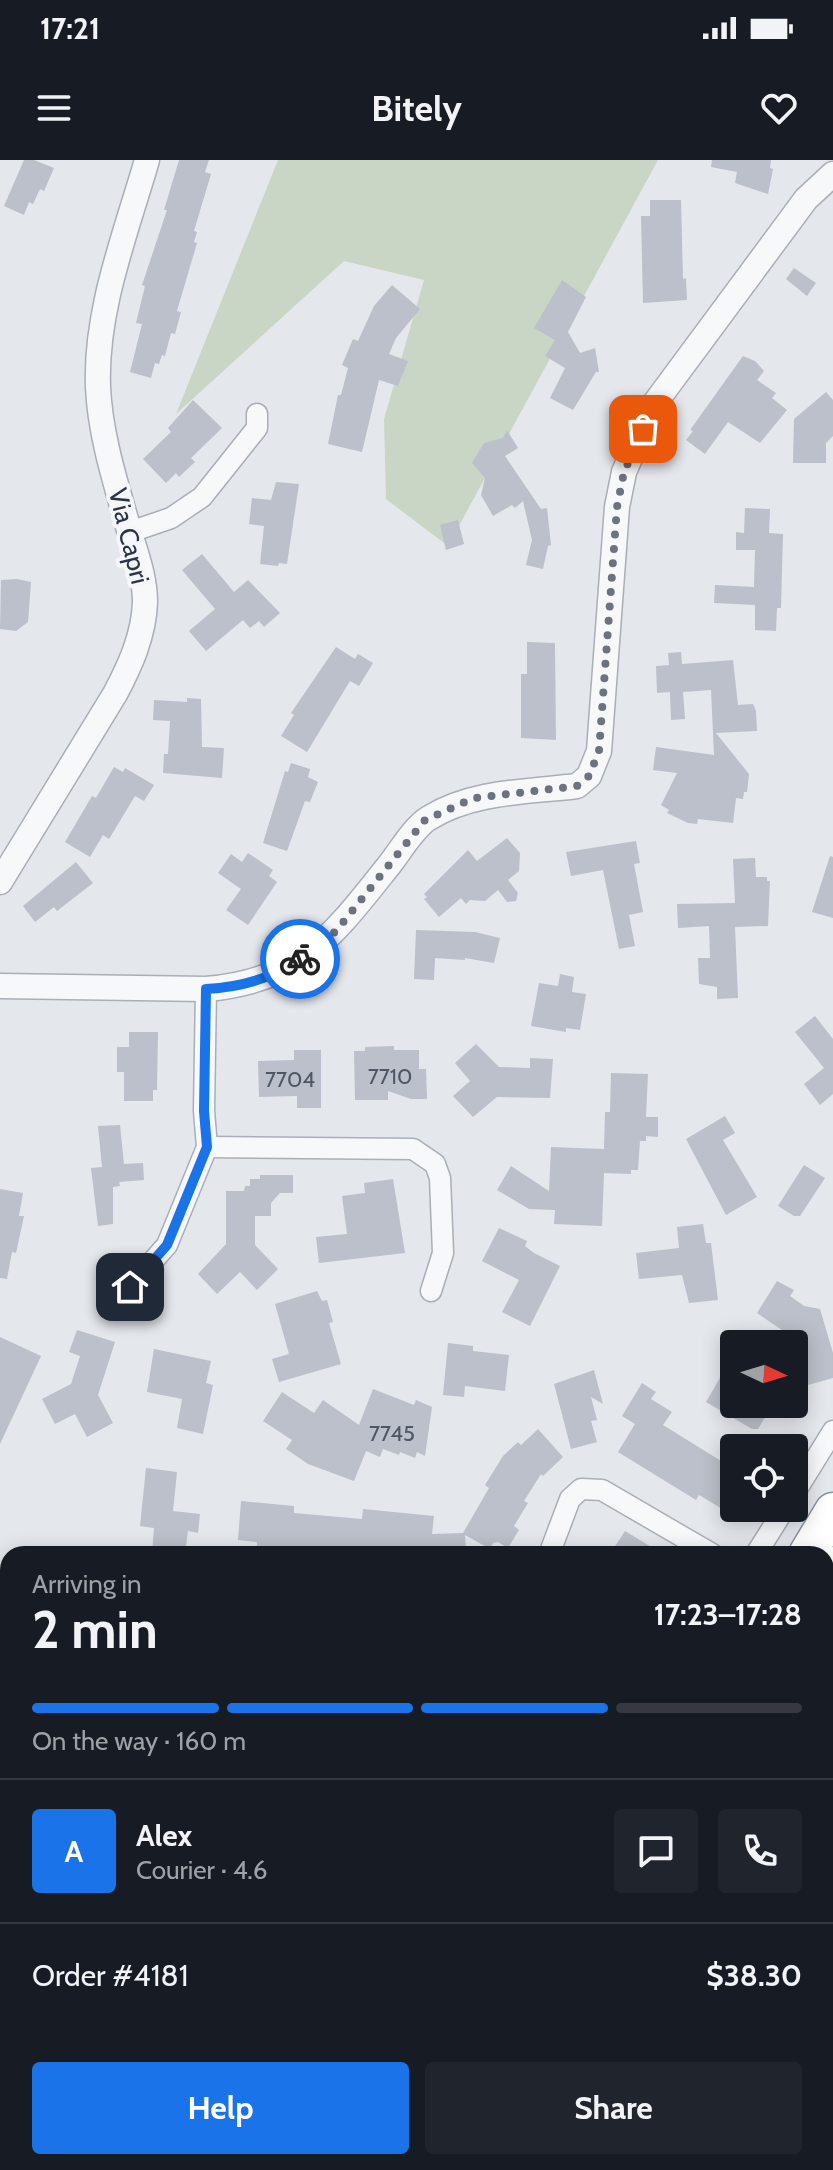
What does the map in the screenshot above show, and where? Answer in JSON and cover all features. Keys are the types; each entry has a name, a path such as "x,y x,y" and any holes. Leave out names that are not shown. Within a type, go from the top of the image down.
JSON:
{"highway":[{"path":"812,1546 833,1511"}],"street":[{"name":"Via Capri","path":"0,882 129,667 140,634 145,602 141,570 104,430 98,387 100,336 112,279 147,160"},
{"path":"0,986 206,989 229,987 281,972 336,931 425,820 474,798 577,786 589,776 599,751 617,507 624,472 652,407 806,199 833,174"},
{"path":"130,532 171,518 202,497 257,428 257,414"},
{"path":"130,1287 167,1245 207,1147 204,1111 206,989"},
{"path":"207,1147 413,1149 430,1158 440,1178 443,1253 431,1291"},
{"path":"808,1471 833,1431"},
{"path":"552,1546 570,1499 581,1489 602,1490 698,1546"},
{"path":"761,1546 776,1522"}],"green space":[{"path":"278,160 658,160 448,546 386,499 384,419 424,280 344,261 176,414"}],"building":[{"path":"24,160 34,160 54,168 44,191 40,189 33,204 29,202 24,215 4,206"},
{"path":"179,160 209,160 205,172 211,174 194,231 197,232 194,242 197,243 177,311 181,312 175,334 171,333 165,356 162,355 159,364 155,363 151,378 130,372 142,324 136,323 145,286 142,285 167,210 164,210"},
{"path":"712,160 771,160 770,168 773,169 768,194 735,183 737,172 711,167"},
{"path":"650,200 681,200 683,279 686,278 687,300 643,303 641,216 650,216"},
{"path":"794,268 816,283 807,296 786,279"},
{"path":"562,280 586,297 568,332 580,353 595,348 599,372 596,372 573,410 550,398 565,368 545,356 555,340 534,328"},
{"path":"392,285 420,309 396,338 389,354 408,361 398,386 379,380 362,452 328,444 338,395 341,395 348,368 342,365 353,339 358,341 374,306"},
{"path":"743,356 755,361 764,371 757,380 776,393 772,398 787,410 760,443 728,422 705,454 686,440"},
{"path":"826,392 833,400 833,436 826,443 826,463 793,463 794,419"},
{"path":"193,400 222,428 191,458 195,462 179,477 176,473 166,483 143,459 171,432 168,428"},
{"path":"507,430 518,448 505,456 541,509 547,508 551,545 548,546 543,569 526,565 532,540 523,501 515,508 512,505 493,516 481,495 485,478 472,463 484,443 503,438"},
{"path":"276,482 299,484 287,564 279,563 278,566 260,564 264,526 249,524 252,498 271,500"},
{"path":"745,508 770,509 769,533 783,534 781,608 777,608 776,631 755,630 755,605 714,603 715,585 754,587 755,550 736,550 736,532 744,533"},
{"path":"458,520 464,544 446,550 440,525"},
{"path":"202,554 234,592 248,580 280,613 264,627 259,621 250,628 243,620 206,651 189,631 215,609 182,570"},
{"path":"1,580 31,582 28,622 16,631 0,629"},
{"path":"527,642 555,643 556,740 521,738 521,674 527,674"},
{"path":"336,647 355,659 358,654 373,663 359,686 350,681 307,752 281,736 294,715 291,713"},
{"path":"681,652 682,664 733,660 738,705 753,704 756,711 757,731 716,733 749,774 747,792 744,792 743,799 736,798 733,823 698,819 697,824 688,823 667,813 669,810 661,805 677,773 653,770 656,747 714,755 711,690 683,692 685,719 671,720 670,692 657,693 656,666 669,665 668,653"},
{"path":"187,698 201,699 202,747 224,748 222,778 163,773 164,754 168,754 170,721 153,720 154,700 187,702"},
{"path":"291,763 310,769 308,777 318,782 310,802 305,801 287,851 263,843 285,771 288,772"},
{"path":"114,767 123,772 125,768 154,785 144,801 135,796 109,839 103,835 90,857 65,842 92,796 96,798"},
{"path":"507,838 520,853 519,871 508,880 518,893 516,901 507,902 498,890 485,901 470,900 466,904 461,898 439,917 424,899 427,897 424,894 468,850 477,861"},
{"path":"636,841 640,863 634,864 643,912 629,915 635,946 619,949 603,870 571,876 566,852"},
{"path":"248,853 273,870 269,876 277,882 248,925 226,910 241,889 218,873 231,854 242,862"},
{"path":"830,856 833,857 833,918 812,912"},
{"path":"755,858 756,877 767,877 770,881 768,926 735,927 738,998 717,999 717,987 699,984 698,958 710,958 709,926 678,928 677,904 735,903 733,859"},
{"path":"76,862 93,883 57,911 54,907 35,922 23,906"},
{"path":"416,930 475,932 500,938 494,963 465,958 435,958 434,980 414,979"},
{"path":"560,974 574,977 572,992 586,994 580,1030 566,1028 566,1032 531,1026 539,983 558,986"},
{"path":"815,1016 833,1039 833,1094 820,1105 804,1084 824,1068 795,1032"},
{"path":"129,1032 158,1032 157,1090 153,1090 153,1101 124,1101 124,1072 117,1072 117,1047 129,1047"},
{"path":"476,1044 499,1067 530,1068 530,1058 553,1059 550,1098 497,1097 473,1117 453,1096 470,1081 455,1063"},
{"path":"394,1046 394,1050 419,1050 419,1069 426,1069 427,1099 411,1099 388,1091 388,1100 355,1100 354,1051 365,1051 365,1047"},
{"path":"294,1050 321,1050 321,1108 297,1108 297,1096 259,1097 258,1061 294,1060"},
{"path":"611,1073 648,1074 646,1117 658,1117 658,1137 646,1136 646,1141 640,1141 638,1170 631,1170 631,1174 604,1173 602,1226 554,1224 555,1210 529,1209 497,1190 511,1166 549,1191 551,1147 604,1149 605,1112 610,1112"},
{"path":"725,1116 735,1133 723,1140 757,1197 726,1215 686,1139"},
{"path":"120,1125 124,1164 143,1163 144,1180 119,1182 120,1186 113,1187 113,1224 98,1226 91,1168 102,1167 98,1126"},
{"path":"804,1165 825,1178 800,1216 794,1216 778,1206"},
{"path":"260,1175 293,1175 293,1193 280,1193 271,1203 271,1216 255,1216 255,1245 278,1269 257,1290 240,1272 217,1294 198,1274 226,1244 226,1191 244,1191 245,1186 250,1186 250,1179 260,1179"},
{"path":"393,1179 405,1253 319,1263 316,1237 347,1234 342,1196 365,1193 364,1183"},
{"path":"0,1189 23,1193 19,1216 24,1216 7,1279 0,1278"},
{"path":"703,1224 706,1243 711,1243 718,1300 689,1303 682,1275 639,1279 636,1253 679,1248 677,1227"},
{"path":"499,1228 527,1241 525,1246 534,1253 560,1266 530,1326 502,1312 519,1280 482,1261"},
{"path":"777,1281 794,1290 790,1296 804,1306 820,1309 833,1353 833,1378 808,1385 808,1330 782,1330 757,1313"},
{"path":"317,1291 322,1301 327,1300 333,1322 329,1323 341,1364 279,1382 272,1359 289,1354 275,1304"},
{"path":"77,1330 115,1342 98,1395 113,1423 87,1437 75,1414 55,1424 42,1399 71,1384 80,1356 69,1352"},
{"path":"0,1337 41,1356 0,1444"},
{"path":"448,1343 473,1346 473,1351 509,1355 505,1391 465,1386 464,1397 443,1395"},
{"path":"154,1349 211,1361 206,1383 213,1385 203,1434 177,1428 182,1399 147,1392"},
{"path":"594,1370 603,1404 591,1397 597,1420 591,1421 597,1442 571,1449 554,1384"},
{"path":"720,1378 720,1410 706,1402"},
{"path":"642,1383 656,1392 651,1399 672,1412 663,1425 720,1460 720,1508 699,1495 696,1500 618,1452 635,1424 622,1416"},
{"path":"373,1389 414,1405 416,1400 432,1407 425,1456 417,1452 415,1458 383,1449 380,1457 366,1451 354,1481 308,1464 286,1449 292,1440 263,1421 282,1392 314,1413 323,1400 359,1425"},
{"path":"733,1418 765,1418 758,1429 752,1429"},
{"path":"538,1429 563,1457 543,1476 541,1474 524,1501 528,1503 514,1526 519,1530 509,1546 498,1542 485,1546 465,1535 466,1546 257,1546 257,1542 238,1540 241,1501 294,1506 294,1513 362,1519 363,1509 434,1516 432,1534 463,1533 489,1488 485,1485 503,1456 518,1442 521,1445"},
{"path":"146,1468 177,1472 173,1511 200,1514 198,1533 188,1531 186,1546 153,1546 154,1528 140,1526"},
{"path":"625,1531 650,1546 615,1546"}],"way so far":[{"path":"300,959 336,931 425,820 474,798 577,786 589,776 599,751 617,507 624,472 643,429"}],"route":[{"path":"130,1287 167,1245 207,1147 204,1111 206,989 255,981 281,972 300,959"}]}
